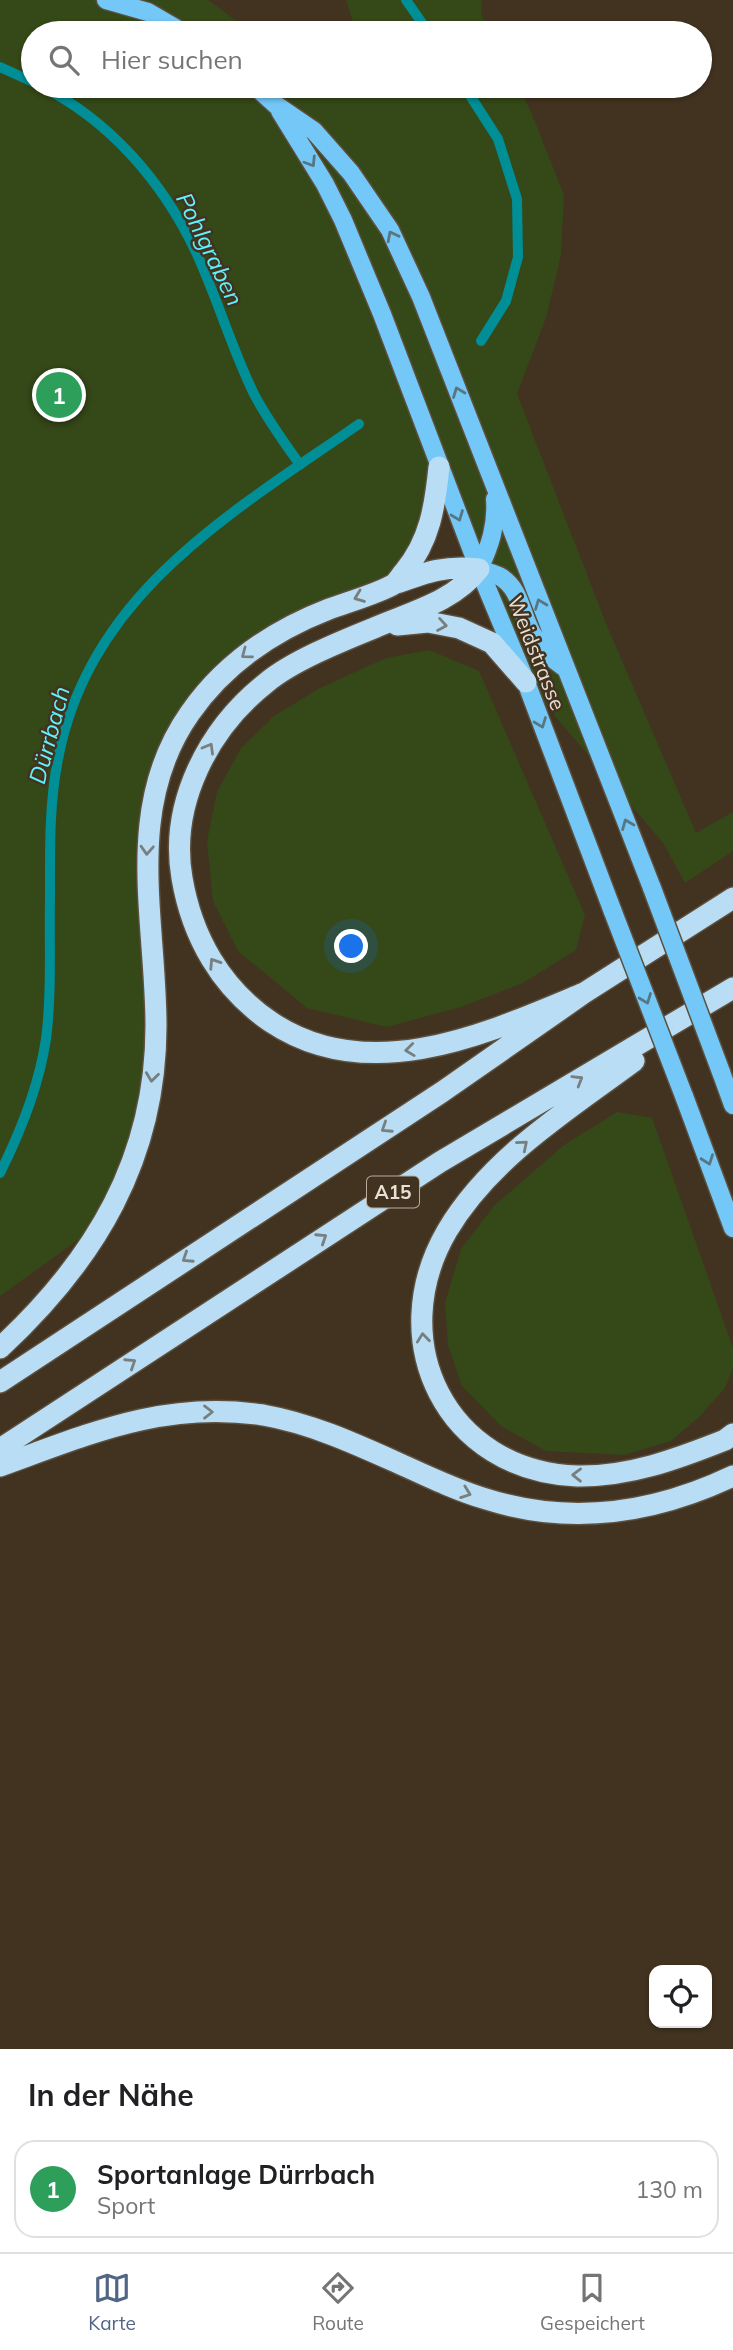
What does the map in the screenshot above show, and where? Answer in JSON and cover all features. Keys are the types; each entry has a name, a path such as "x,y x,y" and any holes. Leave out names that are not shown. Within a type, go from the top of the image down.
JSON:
{"highway":[{"path":"395,583 414,561 428,532 434,515 439,467"},
{"path":"0,1349 46,1302 89,1248 124,1186 136,1152 155,1058 155,1012 146,870 149,815 162,767 176,734 217,679 252,649 304,619 433,570 457,566 479,569"},
{"path":"479,569 467,584 446,598 319,652 267,681 227,720 201,761 184,808 180,850 185,894 204,948 236,993 274,1024 314,1042 363,1051 402,1052 455,1042 584,993"},
{"path":"374,628 428,622 459,628 492,643 526,682"},
{"name":"A15","path":"0,1382 442,1092 584,993 733,898"},
{"path":"727,992 543,1129 473,1194 446,1233 432,1262 424,1289 421,1322 429,1371 449,1410 481,1444 524,1466 578,1476 620,1473 669,1462 730,1438"},
{"name":"A15","path":"0,1450 440,1162 727,992"},
{"path":"0,1465 132,1420 178,1413 222,1412 262,1415 318,1429 455,1489 532,1511 561,1514 613,1513 706,1488 733,1476"},
{"path":"706,1488 733,1486"}],"main road":[{"path":"106,0 148,12 163,21"},
{"name":"Weidstrasse","path":"269,98 314,131 351,173 390,230 421,298 652,888 733,1105"},
{"name":"Weidstrasse","path":"276,105 325,184 382,314 439,467 526,682 733,1228"},
{"path":"494,485 496,514 491,543 479,569 501,577 511,587 521,603 530,630 545,654 565,668"}],"green space":[{"path":"0,0 208,0 237,21 21,21 21,98 524,98 564,195 561,255 546,318 517,394 607,626 696,833 733,812 733,851 685,883 664,844 526,682 440,469 436,497 395,584 304,619 217,679 155,790 155,1058 107,1219 0,1296"},
{"path":"346,0 482,0 481,14 485,21 353,21"},
{"path":"429,650 479,671 585,915 576,950 523,983 464,1006 387,1027 307,1008 238,951 213,901 207,841 217,792 241,748 274,716 320,688 386,658"},
{"path":"617,1112 652,1118 733,1348 733,1368 725,1388 699,1417 671,1441 624,1455 546,1451 501,1426 462,1386 448,1345 445,1303 461,1249 494,1206 564,1145"}],"waterway":[{"name":"Dürrbach","path":"406,0 421,21"},
{"name":"Pohlgraben","path":"0,67 21,77"},
{"name":"Pohlgraben","path":"62,98 90,117 132,155 167,200 195,250 254,394 300,465"},
{"name":"Dürrbach","path":"472,98 498,139 517,199 518,257 506,301 481,341"},
{"name":"Dürrbach","path":"0,1173 28,1108 46,1039 50,985 50,845 53,793 58,759 75,700 101,649 134,603 173,562 263,490 359,424"}],"place":[{"name":"Sportanlage Dürrbach","path":"59,395"}]}
